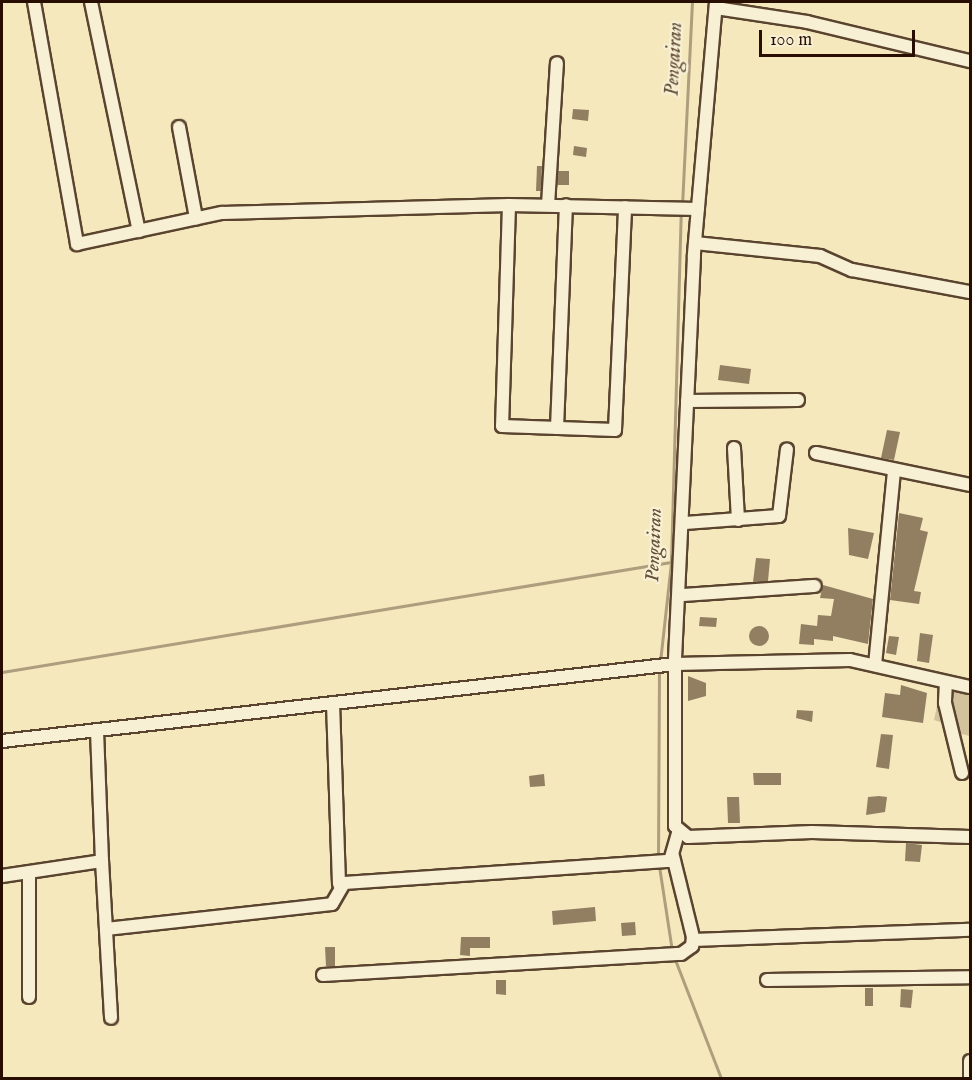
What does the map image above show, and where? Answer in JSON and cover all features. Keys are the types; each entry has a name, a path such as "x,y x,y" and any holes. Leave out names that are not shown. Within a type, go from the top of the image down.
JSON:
{"street":[{"path":"34,2 77,244 222,213 509,205 698,209"},
{"path":"91,2 139,231"},
{"path":"662,860 678,833 672,665 682,595 687,401 695,243 716,4 807,22 970,61"},
{"path":"548,205 557,63"},
{"path":"179,127 196,218"},
{"path":"509,205 502,426 615,430 625,207"},
{"path":"557,428 566,205"},
{"path":"695,243 811,255 852,270 970,292"},
{"path":"687,401 798,400"},
{"path":"734,448 738,520"},
{"path":"684,523 781,515 787,449"},
{"path":"816,453 970,485"},
{"path":"875,665 894,470"},
{"path":"682,595 815,586"},
{"path":"2,741 648,667 783,658 875,665 970,687"},
{"path":"946,682 945,703 963,773"},
{"path":"106,929 332,904 338,901 333,703"},
{"path":"97,730 111,1018"},
{"path":"678,833 970,837"},
{"path":"339,884 662,860"},
{"path":"323,975 673,956 688,950 693,940 662,860"},
{"path":"2,876 102,861"},
{"path":"29,872 29,997"},
{"path":"693,940 970,930"},
{"path":"767,980 970,976"},
{"path":"970,1061 970,1078"}],"shaded area":[{"path":"941,687 970,694 970,736 949,731 946,724 934,720"}],"building":[{"path":"573,109 589,110 588,121 572,119"},
{"path":"574,146 587,148 586,157 573,155"},
{"path":"537,166 542,166 541,191 536,191"},
{"path":"558,171 569,171 569,185 558,185"},
{"path":"720,365 751,369 749,384 718,380"},
{"path":"887,430 900,432 894,460 881,458"},
{"path":"899,513 923,518 920,530 928,532 914,591 921,592 919,604 890,600"},
{"path":"848,528 874,533 868,559 849,555"},
{"path":"756,558 770,559 768,581 753,582"},
{"path":"823,585 873,599 868,644 833,636 833,641 814,639 814,645 799,644 801,624 817,626 818,615 831,616 834,599 820,598"},
{"path":"700,617 717,618 716,627 699,626"},
{"path":"755,626 763,626 769,632 769,640 763,646 755,646 749,640 749,632"},
{"path":"920,633 933,635 929,663 917,661"},
{"path":"889,636 899,637 896,655 886,653"},
{"path":"688,676 706,683 706,696 688,701"},
{"path":"901,685 927,693 923,723 882,717 885,693 900,695"},
{"path":"797,710 813,711 812,722 796,718"},
{"path":"881,734 893,735 889,769 876,767"},
{"path":"753,773 781,773 781,785 754,785"},
{"path":"544,774 545,786 530,787 529,776"},
{"path":"727,797 739,797 740,823 728,823"},
{"path":"868,797 887,797 885,812 866,815"},
{"path":"906,843 922,845 920,862 905,861"},
{"path":"595,907 596,921 553,925 552,911"},
{"path":"635,922 636,935 622,936 621,923"},
{"path":"461,937 490,937 490,948 470,948 470,956 460,955"},
{"path":"325,947 335,947 335,966 326,966"},
{"path":"496,980 506,980 506,995 496,994"},
{"path":"865,988 873,988 873,1006 865,1006"},
{"path":"901,989 913,990 911,1008 900,1007"}],"waterway":[{"name":"Pengairan","path":"682,206 692,2"},
{"name":"Pengairan","path":"660,662 671,562 681,213"},
{"path":"2,672 671,562"},
{"name":"Pengairan","path":"658,859 659,668"},
{"name":"Pengairan","path":"659,866 672,951"},
{"name":"Pengairan","path":"674,957 721,1078"}]}
